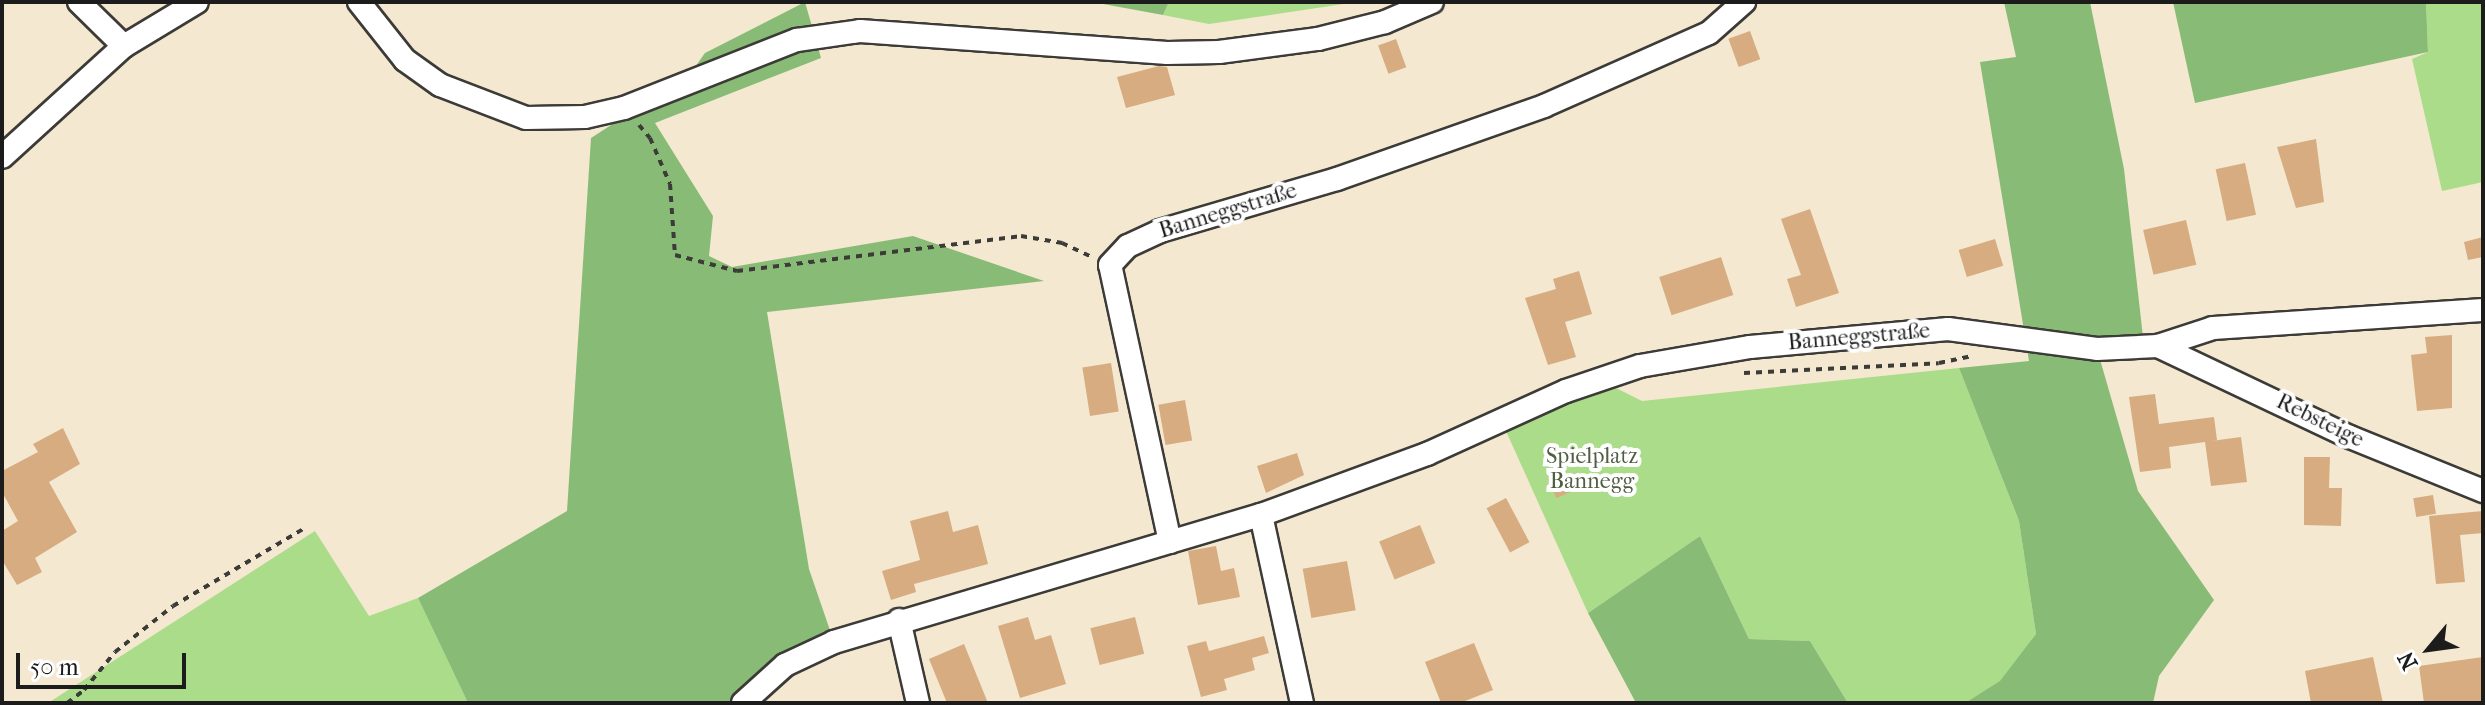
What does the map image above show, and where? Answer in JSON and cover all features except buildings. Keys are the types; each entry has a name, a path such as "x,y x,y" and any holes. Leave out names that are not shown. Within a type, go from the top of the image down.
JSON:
{"street":[{"path":"79,2 124,46"},
{"path":"2,157 124,46 197,2"},
{"path":"359,2 405,60 440,85 487,106 526,118 585,117 624,108 797,40 860,31 1167,53 1219,52 1318,39 1385,22 1432,2"},
{"name":"Banneggstraße","path":"1110,265 1128,246 1160,231 1337,179 1623,74 1709,33 1744,2"},
{"path":"1110,265 1170,542"},
{"name":"Banneggstraße","path":"743,703 785,665 899,620 1261,515 1427,454 1566,391 1640,366 1750,347 1948,329 2054,345 2158,346 2213,328 2483,310"},
{"name":"Rebsteige","path":"2158,346 2350,437 2483,491"},
{"path":"1261,515 1302,703"},
{"path":"899,620 918,703"}],"path":[{"path":"624,108 650,138 670,184 675,255 737,271 1021,236 1062,243 1110,265"},
{"path":"1738,373 1939,363 1987,354"},
{"path":"67,703 84,690 115,652 173,606 303,529"}],"green space":[{"path":"805,2 821,58 655,123 713,216 709,256 732,267 913,236 1044,281 767,312 809,569 834,642 762,703 468,703 418,598 567,511 591,138 690,74 705,53"},
{"path":"1092,2 1169,2 1163,15"},
{"path":"1169,2 1357,2 1209,24 1163,15"},
{"path":"2004,2 2090,2 2124,169 2143,337 2097,349 2138,491 2214,600 2159,676 2153,703 1965,703 2000,681 2036,634 2019,521 1959,368 2029,361 1980,62 2016,57"},
{"path":"2173,2 2426,2 2428,52 2195,103"},
{"path":"2426,2 2483,2 2483,182 2442,191 2412,59 2428,52"},
{"name":"Spielplatz Bannegg","path":"1959,368 2019,521 2036,634 2000,682 1965,703 1848,703 1810,641 1749,639 1700,536 1588,613 1505,429 1559,404 1614,387 1642,401"},
{"path":"315,531 369,616 418,598 468,703 48,703"},
{"path":"1700,536 1749,639 1810,641 1848,703 1636,703 1588,613"}]}
